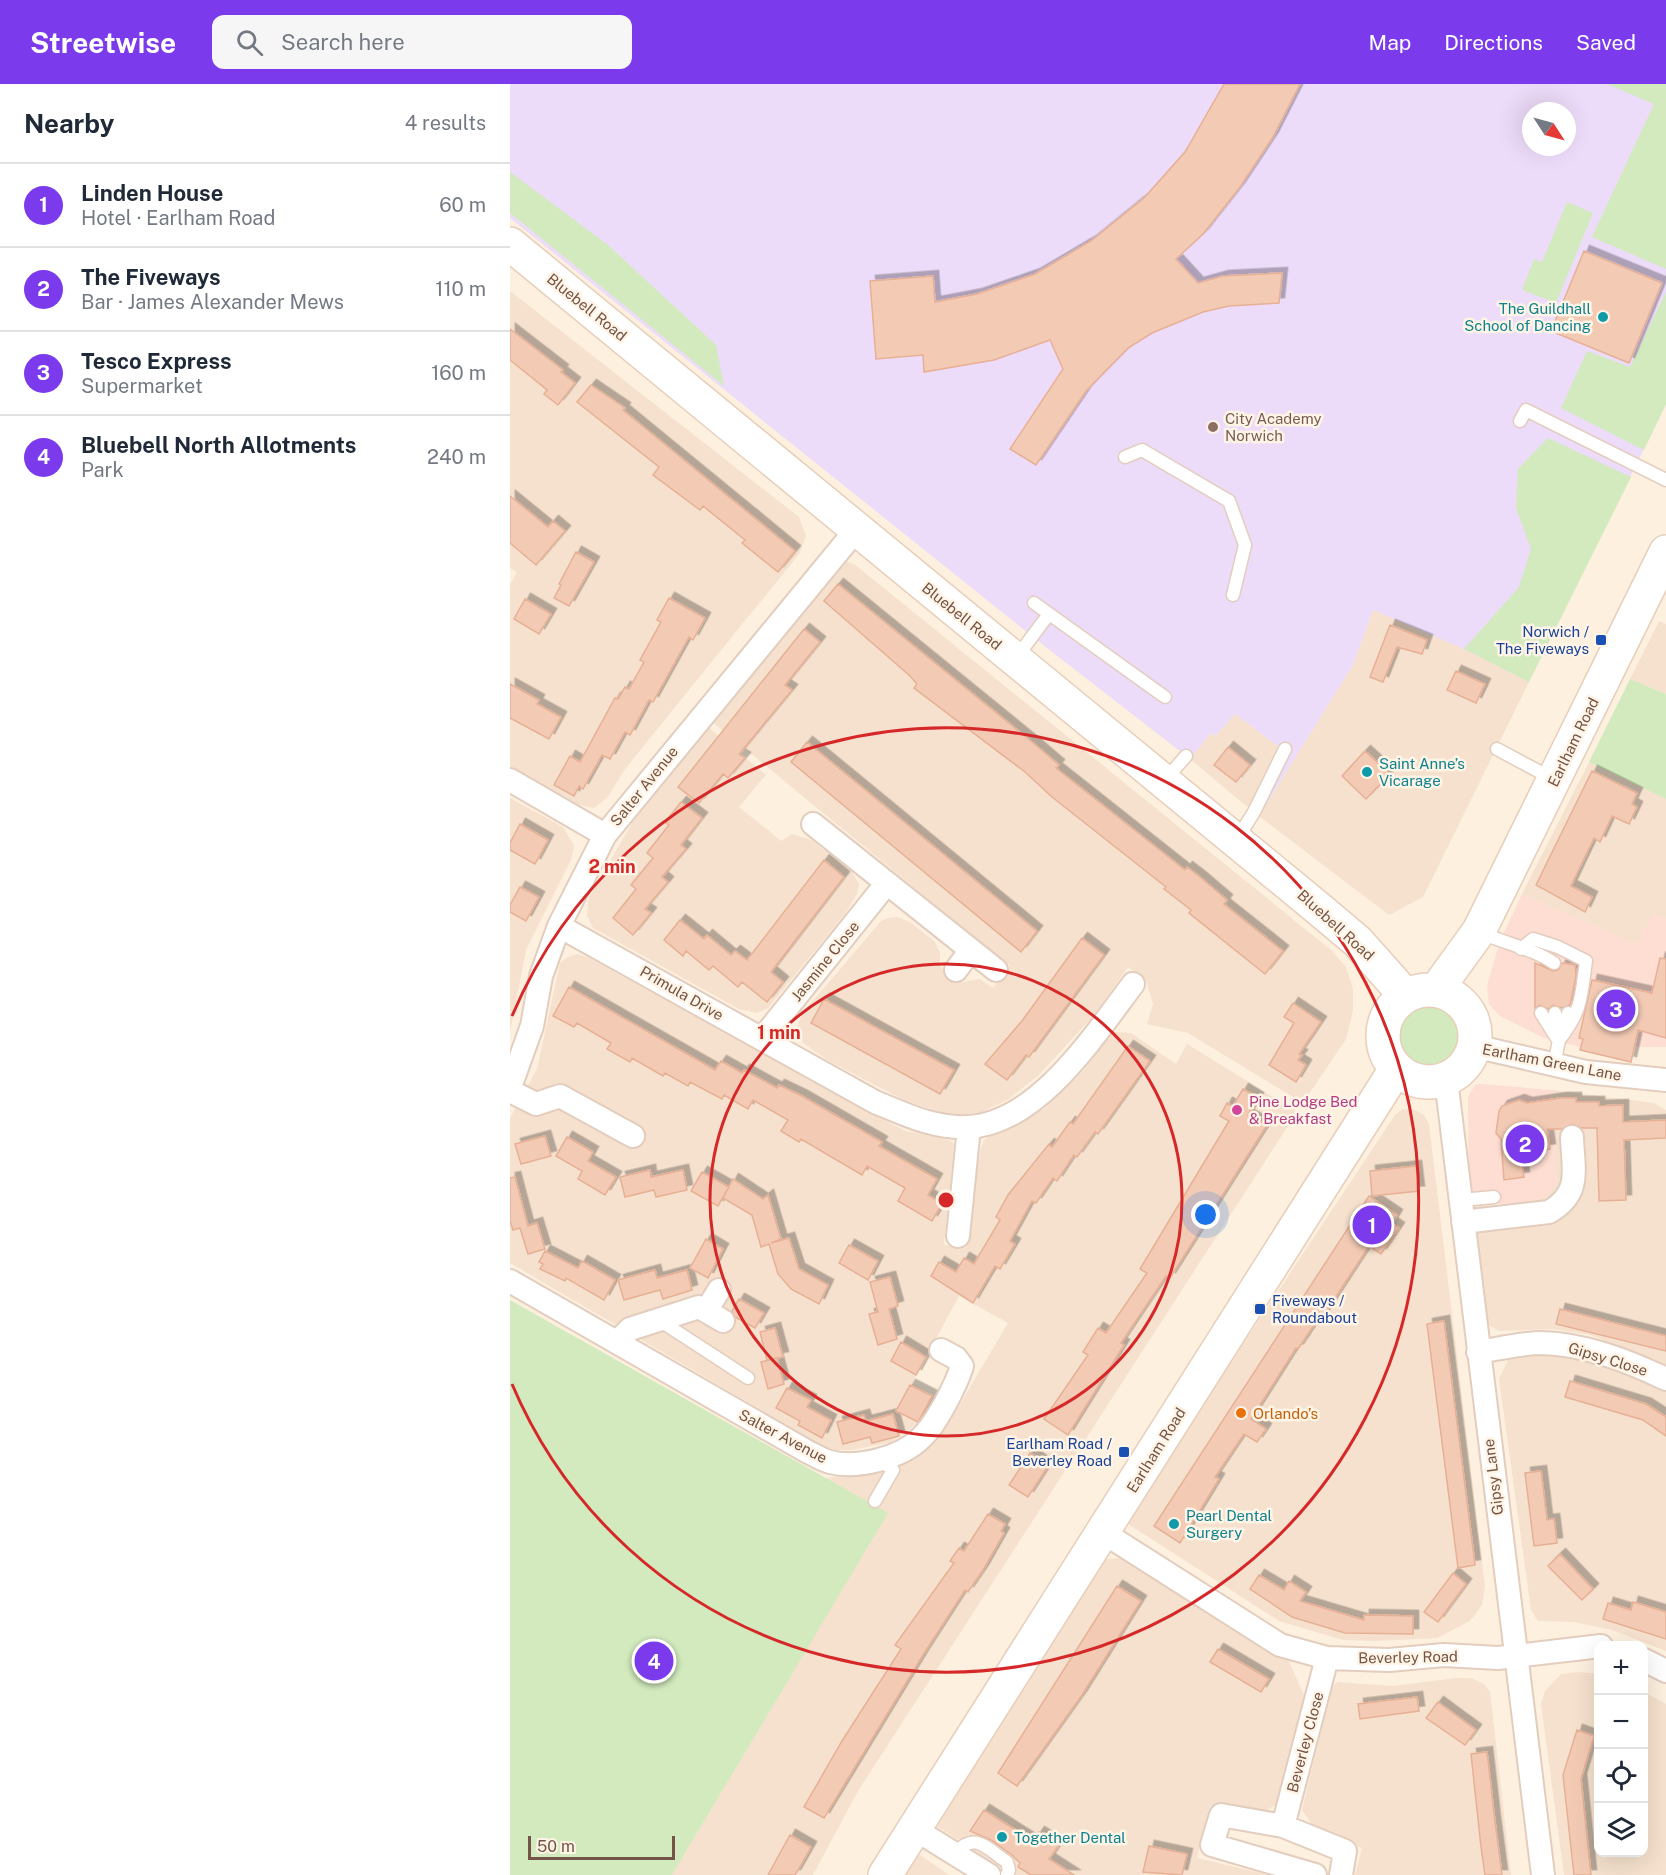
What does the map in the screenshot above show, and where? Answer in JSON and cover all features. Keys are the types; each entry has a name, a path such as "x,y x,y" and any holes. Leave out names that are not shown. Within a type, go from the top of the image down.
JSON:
{"main road":[{"name":"Bluebell Road","path":"510,244 1421,992"},
{"name":"Earlham Road","path":"1467,1011 1468,983 1479,931 1666,552"},
{"name":"Earlham Road","path":"1421,992 1479,931"},
{"path":"1421,992 1452,996 1467,1011 1474,1027 1474,1046 1459,1072 1446,1079 1428,1083 1411,1079 1396,1069 1383,1047 1383,1027 1391,1008 1421,992"},
{"name":"Earlham Road","path":"885,1875 1104,1533 1396,1069"}],"street":[{"name":"Salter Avenue","path":"510,1089 515,1059 532,1026 541,976 559,926 605,835 856,530"},
{"path":"510,780 605,835"},
{"path":"813,824 996,970"},
{"name":"Jasmine Close","path":"762,1039 887,883"},
{"name":"Primula Drive","path":"559,926 875,1102 911,1117 944,1126 969,1127 996,1121 1032,1100 1053,1083 1079,1054 1122,1016 1134,984"},
{"path":"957,970 970,950"},
{"name":"Earlham Green Lane","path":"1474,1046 1586,1072 1666,1080"},
{"name":"Gipsy Lane","path":"1446,1079 1543,1875"},
{"path":"510,1089 536,1104 560,1096 633,1136"},
{"path":"958,1236 969,1127"},
{"path":"1462,1211 1549,1212 1559,1206 1570,1197 1574,1187 1572,1137"},
{"name":"Salter Avenue","path":"510,1281 830,1462 852,1464 879,1459 902,1451 920,1440 933,1425 959,1378 962,1366 953,1353"},
{"path":"617,1342 630,1329 699,1307 714,1316 719,1290"},
{"name":"Gipsy Close","path":"1478,1352 1541,1343 1574,1347 1623,1360 1666,1379"},
{"name":"Beverley Road","path":"1104,1533 1280,1645 1328,1658 1389,1660 1444,1655 1516,1657 1594,1647"},
{"name":"Beverley Close","path":"1283,1826 1328,1658"},
{"path":"1648,1662 1666,1671"},
{"path":"1315,1875 1212,1845 1221,1815 1283,1826 1345,1851 1341,1875"},
{"path":"913,1828 961,1843 989,1875"}],"lane":[{"path":"1520,421 1526,410 1666,480"},
{"path":"1125,457 1142,450 1229,501 1245,545 1233,595"},
{"path":"1034,603 1165,698"},
{"path":"1015,658 1049,614"},
{"path":"1497,748 1554,779"},
{"path":"1236,840 1254,812 1285,749"},
{"path":"1164,782 1186,756"},
{"path":"1479,931 1554,963"},
{"path":"1521,949 1533,939 1558,947 1586,961 1579,1009 1574,1022 1559,1040"},
{"path":"1539,958 1568,963"},
{"path":"1541,1013 1559,1040"},
{"path":"1555,1013 1559,1040"},
{"path":"1554,1066 1559,1040 1568,1013"},
{"path":"1462,1211 1494,1197"},
{"path":"659,1320 748,1378"},
{"path":"875,1501 893,1470 879,1459"},
{"path":"961,1843 975,1841 1007,1862 1009,1870 1006,1875"}],"shaded area":[{"name":"City Academy Norwich","path":"510,84 1666,84 1666,404 1529,682 1464,649 1373,610 1353,665 1259,816 1250,809 1279,747 1235,714 1216,736 1211,733 1190,759 1033,637 510,218"},
{"path":"510,291 799,517 806,536 799,554 625,769 607,798 594,808 579,805 510,766 510,585 517,572 510,568"},
{"path":"839,562 854,564 1331,950 1346,967 1353,989 1353,1011 1346,1039 1303,1103 1188,1033 1147,1024 1153,1004 1146,980 1128,967 1094,1015 1039,1075 1007,1100 982,1112 960,1115 944,1113 906,1101 829,1061 803,1043 797,1028 802,1014 881,921 888,918 897,917 910,922 935,942 940,953 940,966 962,982 980,979 993,988 1010,966 705,716"},
{"path":"1373,610 1464,649 1529,682 1423,897 1389,915 1259,816 1353,665"},
{"path":"1659,621 1666,624 1666,694 1630,679"},
{"path":"1235,714 1279,747 1250,809 1190,759 1211,733 1216,736"},
{"path":"701,721 766,775 739,807 781,841 792,834 811,840 851,871 859,884 857,894 845,914 768,1008 757,1013 739,1009 593,928 587,915 589,897 665,767"},
{"path":"1589,762 1666,799 1666,919 1654,913 1636,944 1522,894"},
{"path":"510,798 563,827 574,846 571,860 526,950 510,1032"},
{"path":"1522,894 1636,944 1654,913 1666,919 1666,1047 1580,1047 1544,1038 1500,1016 1489,1004 1487,986 1500,941"},
{"path":"577,954 587,957 883,1120 906,1131 949,1140 954,1144 944,1245 966,1247 981,1147 985,1139 1044,1109 1083,1071 1111,1034 1116,1032 1131,1033 1176,1064 1187,1044 1297,1112 858,1791 813,1875 672,1875 887,1513 826,1478 881,1470 922,1453 947,1426 1008,1323 959,1296 912,1383 934,1397 920,1422 891,1442 853,1450 836,1450 823,1446 510,1263 510,1118 537,1069 560,963"},
{"path":"1475,1085 1552,1090 1556,1183 1546,1197 1536,1202 1469,1206 1468,1097"},
{"path":"1552,1090 1654,1103 1666,1110 1666,1368 1591,1335 1552,1329 1499,1331 1487,1324 1484,1318 1469,1206 1530,1204 1556,1183"},
{"path":"1403,1109 1415,1110 1424,1115 1429,1124 1485,1587 1482,1605 1470,1621 1437,1638 1343,1640 1279,1621 1125,1522 1395,1115"},
{"path":"1532,1352 1597,1360 1666,1388 1666,1651 1648,1644 1648,1641 1640,1641 1612,1630 1574,1622 1538,1621 1531,1610 1499,1379 1509,1358"},
{"path":"1121,1558 1288,1660 1305,1697 1277,1804 1253,1818 1210,1806 1197,1858 1269,1875 1012,1875 938,1827 935,1811 1100,1560"},
{"path":"1561,1674 1594,1674 1594,1857 1648,1857 1648,1694 1666,1704 1666,1875 1564,1875 1541,1704 1545,1691"},
{"path":"1471,1678 1484,1684 1490,1692 1511,1875 1355,1875 1362,1848 1319,1835 1302,1810 1332,1686 1338,1682 1393,1686"},
{"path":"907,1855 920,1855 949,1875 897,1875"}],"green space":[{"path":"1607,84 1666,84 1666,269 1592,237 1654,104"},
{"path":"510,172 608,245 716,345 724,386 510,213"},
{"path":"1567,202 1593,213 1556,303 1522,290 1534,259 1542,262"},
{"path":"1666,292 1666,404 1644,450 1561,408 1587,351 1630,367"},
{"path":"1548,438 1631,477 1529,682 1464,649 1519,587 1531,549 1516,508 1518,469"},
{"path":"1630,679 1666,694 1666,799 1589,762"},
{"path":"1434,1000 1453,1010 1461,1022 1463,1036 1461,1050 1453,1062 1441,1070 1420,1072 1401,1062 1393,1050 1391,1029 1401,1010 1413,1002"},
{"path":"510,1300 888,1513 672,1875 510,1875"}],"building":[{"path":"1224,84 1300,84 1273,137 1240,187 1203,234 1176,259 1198,283 1223,276 1282,273 1279,303 1229,306 1203,312 1152,333 1128,348 1086,391 1036,465 1010,449 1063,369 1050,340 994,360 924,372 923,355 876,359 870,281 933,276 935,302 977,294 1035,274 1091,241 1145,197 1185,152"},
{"name":"The Guildhall School of Dancing","path":"1584,251 1662,283 1629,363 1551,331"},
{"path":"510,329 563,370 561,372 575,383 558,405 544,394 547,390 510,360"},
{"path":"591,385 625,408 623,410 795,551 778,572 742,543 745,540 703,506 700,510 653,475 659,467 577,402"},
{"path":"510,496 548,527 553,521 565,531 536,565 510,543"},
{"path":"576,552 594,562 569,606 554,598"},
{"path":"838,584 1031,741 1059,765 1056,768 1185,870 1187,867 1200,877 1227,900 1224,904 1283,951 1265,974 1189,913 1191,910 1164,889 1166,887 1052,797 1025,772 914,688 917,684 910,676 824,601"},
{"path":"669,598 705,618 693,640 689,637 653,702 649,700 630,735 625,732 610,759 602,755 583,789 579,786 574,796 554,785 570,756 580,762 615,698 618,699 625,687 629,689 644,662 640,660 661,622 657,620"},
{"path":"525,599 551,614 539,634 514,619"},
{"path":"1390,625 1427,640 1422,654 1397,647 1383,682 1370,677"},
{"path":"804,629 820,642 785,685 792,690 739,754 745,758 728,778 723,774 699,803 678,787"},
{"path":"1456,671 1485,684 1476,703 1447,690"},
{"path":"510,684 539,700 537,704 561,717 549,739 510,718"},
{"path":"807,742 1037,931 1021,952 791,762"},
{"path":"1228,747 1250,765 1236,782 1214,765"},
{"name":"Saint Anne’s Vicarage","path":"1365,751 1390,774 1366,799 1342,776"},
{"path":"1592,771 1637,793 1632,804 1637,807 1629,824 1612,816 1600,842 1594,838 1571,886 1592,897 1585,912 1536,885"},
{"path":"681,802 702,818 681,845 686,849 662,877 668,882 645,909 651,913 633,935 613,918 636,889 631,885 653,858 647,853 669,825 665,822"},
{"path":"520,824 548,840 535,864 510,850 510,843"},
{"path":"824,860 844,877 771,972 783,982 767,1002 742,982 738,987 713,966 709,970 686,951 683,956 664,940 680,920 704,939 707,935 731,955 735,951 747,960"},
{"path":"520,887 539,897 526,921 510,912 510,905"},
{"path":"1082,938 1104,955 1029,1057 1026,1055 1007,1080 985,1064 1022,1021"},
{"path":"1660,958 1666,959 1666,1038 1638,1030 1631,1062 1580,1050 1583,1039 1579,1038 1592,980 1652,993"},
{"path":"1535,963 1553,971 1558,970 1562,963 1575,965 1576,976 1570,1005 1562,1008 1553,1005 1548,1009 1540,1005 1535,1008"},
{"path":"569,987 715,1070 721,1061 742,1073 744,1070 777,1088 779,1085 882,1142 879,1146 937,1179 928,1195 942,1204 932,1221 898,1201 905,1188 867,1166 862,1175 801,1139 799,1142 781,1131 788,1120 753,1100 748,1109 724,1095 722,1099 690,1082 688,1086 665,1073 663,1076 632,1058 630,1062 607,1049 611,1043 577,1023 574,1027 553,1016"},
{"path":"824,999 954,1070 940,1094 811,1023"},
{"path":"1293,1003 1321,1022 1299,1054 1302,1055 1298,1060 1306,1065 1296,1082 1269,1065 1294,1023 1284,1017"},
{"path":"1128,1046 1150,1061 1098,1134 1095,1132 1077,1157 1074,1155 1057,1181 1053,1178 1036,1203 1032,1201 1010,1241 1015,1244 1000,1269 995,1266 973,1303 931,1276 939,1262 956,1272 964,1258 974,1264 1000,1220 996,1217 1008,1195 1049,1144 1052,1147 1070,1122 1073,1124"},
{"path":"1243,1089 1258,1098 1248,1115 1267,1125 1170,1278 1166,1276 1121,1343 1124,1345 1068,1435 1044,1419 1088,1355 1083,1352 1098,1328 1106,1333 1147,1273 1140,1269 1229,1121 1220,1116 1227,1103 1233,1106"},
{"path":"1576,1098 1576,1102 1599,1102 1599,1106 1623,1105 1623,1122 1666,1120 1666,1138 1624,1140 1626,1200 1599,1201 1597,1128 1582,1128 1572,1124 1562,1129 1547,1129 1550,1149 1521,1155 1524,1177 1504,1180 1501,1139 1496,1133 1499,1111 1502,1106 1519,1100 1527,1103"},
{"path":"545,1136 551,1156 521,1164 515,1144"},
{"path":"567,1137 593,1152 588,1161 616,1177 605,1195 578,1179 582,1171 556,1156"},
{"path":"1416,1166 1419,1191 1372,1196 1370,1171"},
{"path":"650,1170 651,1177 683,1170 687,1190 656,1197 654,1190 625,1197 620,1177"},
{"path":"702,1172 729,1187 718,1206 691,1191"},
{"path":"515,1177 528,1226 537,1223 545,1249 528,1254 520,1228 513,1230 510,1221 510,1178"},
{"path":"733,1179 763,1199 768,1195 781,1239 771,1243 789,1238 799,1269 828,1285 819,1304 791,1289 778,1274 769,1244 761,1247 752,1215 723,1198"},
{"path":"1369,1196 1397,1215 1392,1223 1399,1228 1381,1254 1369,1246 1320,1321 1318,1319 1298,1349 1296,1348 1251,1419 1266,1429 1257,1442 1244,1434 1215,1477 1219,1479 1180,1543 1154,1526"},
{"path":"706,1239 723,1249 708,1278 690,1268"},
{"path":"849,1245 878,1261 868,1280 839,1263"},
{"path":"545,1251 578,1268 582,1261 615,1280 604,1300 566,1278 565,1281 540,1269 543,1264 539,1262"},
{"path":"655,1270 657,1278 687,1270 692,1290 663,1299 660,1290 624,1300 618,1280"},
{"path":"890,1277 898,1306 889,1309 897,1339 878,1345 869,1314 878,1312 870,1282"},
{"path":"739,1299 764,1313 755,1328 735,1317 732,1311"},
{"path":"1560,1309 1666,1336 1666,1351 1556,1324"},
{"path":"1444,1321 1475,1565 1458,1568 1427,1324"},
{"path":"775,1328 783,1357 767,1360 760,1332"},
{"path":"901,1342 926,1357 916,1375 891,1361"},
{"path":"777,1358 784,1384 768,1389 761,1362"},
{"path":"1570,1381 1646,1404 1666,1417 1666,1436 1643,1420 1565,1397"},
{"path":"910,1385 932,1396 918,1422 896,1411"},
{"path":"787,1388 811,1400 807,1407 831,1420 822,1438 798,1425 800,1421 776,1408"},
{"path":"893,1414 899,1436 872,1443 870,1437 843,1444 837,1422 864,1415 866,1421"},
{"path":"1030,1453 1048,1466 1028,1497 1009,1485"},
{"path":"1541,1471 1547,1520 1554,1519 1557,1543 1534,1546 1525,1473"},
{"path":"988,1514 1005,1524 1001,1531 1004,1533 983,1570 968,1592 965,1590 923,1655 824,1818 804,1807 842,1741 901,1649 895,1645 954,1563 950,1561 959,1548 964,1551"},
{"path":"1560,1554 1593,1589 1582,1600 1548,1566"},
{"path":"1453,1573 1466,1584 1438,1622 1424,1612"},
{"path":"1259,1575 1284,1590 1289,1581 1306,1592 1300,1601 1364,1620 1364,1615 1413,1616 1413,1634 1345,1633 1292,1617 1250,1589"},
{"path":"1117,1586 1141,1601 1082,1695 1017,1786 998,1773"},
{"path":"1633,1602 1666,1612 1666,1639 1603,1619 1608,1603 1631,1610"},
{"path":"1218,1649 1269,1679 1261,1692 1210,1662"},
{"path":"1417,1697 1419,1711 1360,1719 1358,1704"},
{"path":"1438,1702 1476,1730 1465,1745 1426,1718"},
{"path":"1577,1730 1594,1736 1581,1779 1591,1875 1574,1875 1563,1775"},
{"path":"1487,1752 1502,1875 1485,1875 1481,1847 1471,1754"},
{"name":"Together Dental","path":"984,1810 1033,1841 1039,1832 1059,1845 1049,1859 1074,1875 1031,1875 1018,1867 1020,1863 1012,1855 991,1840 970,1831"},
{"path":"790,1835 811,1847 795,1875 768,1875"},
{"path":"1149,1846 1187,1854 1182,1875 1143,1872"}],"place":[{"name":"The Guildhall School of Dancing","path":"1603,317"},
{"name":"City Academy Norwich","path":"1213,427"},
{"name":"Norwich / The Fiveways","path":"1601,640"},
{"name":"Saint Anne’s Vicarage","path":"1367,772"},
{"name":"Tesco Express","path":"1616,1009"},
{"name":"Pine Lodge Bed & Breakfast","path":"1237,1110"},
{"name":"The Fiveways","path":"1525,1144"},
{"name":"Linden House","path":"1372,1225"},
{"name":"Fiveways / Roundabout","path":"1260,1309"},
{"name":"Orlando’s","path":"1241,1413"},
{"name":"Earlham Road / Beverley Road","path":"1124,1452"},
{"name":"Pearl Dental Surgery","path":"1174,1524"},
{"name":"Bluebell North Allotments","path":"654,1661"},
{"name":"Together Dental","path":"1002,1837"}]}
